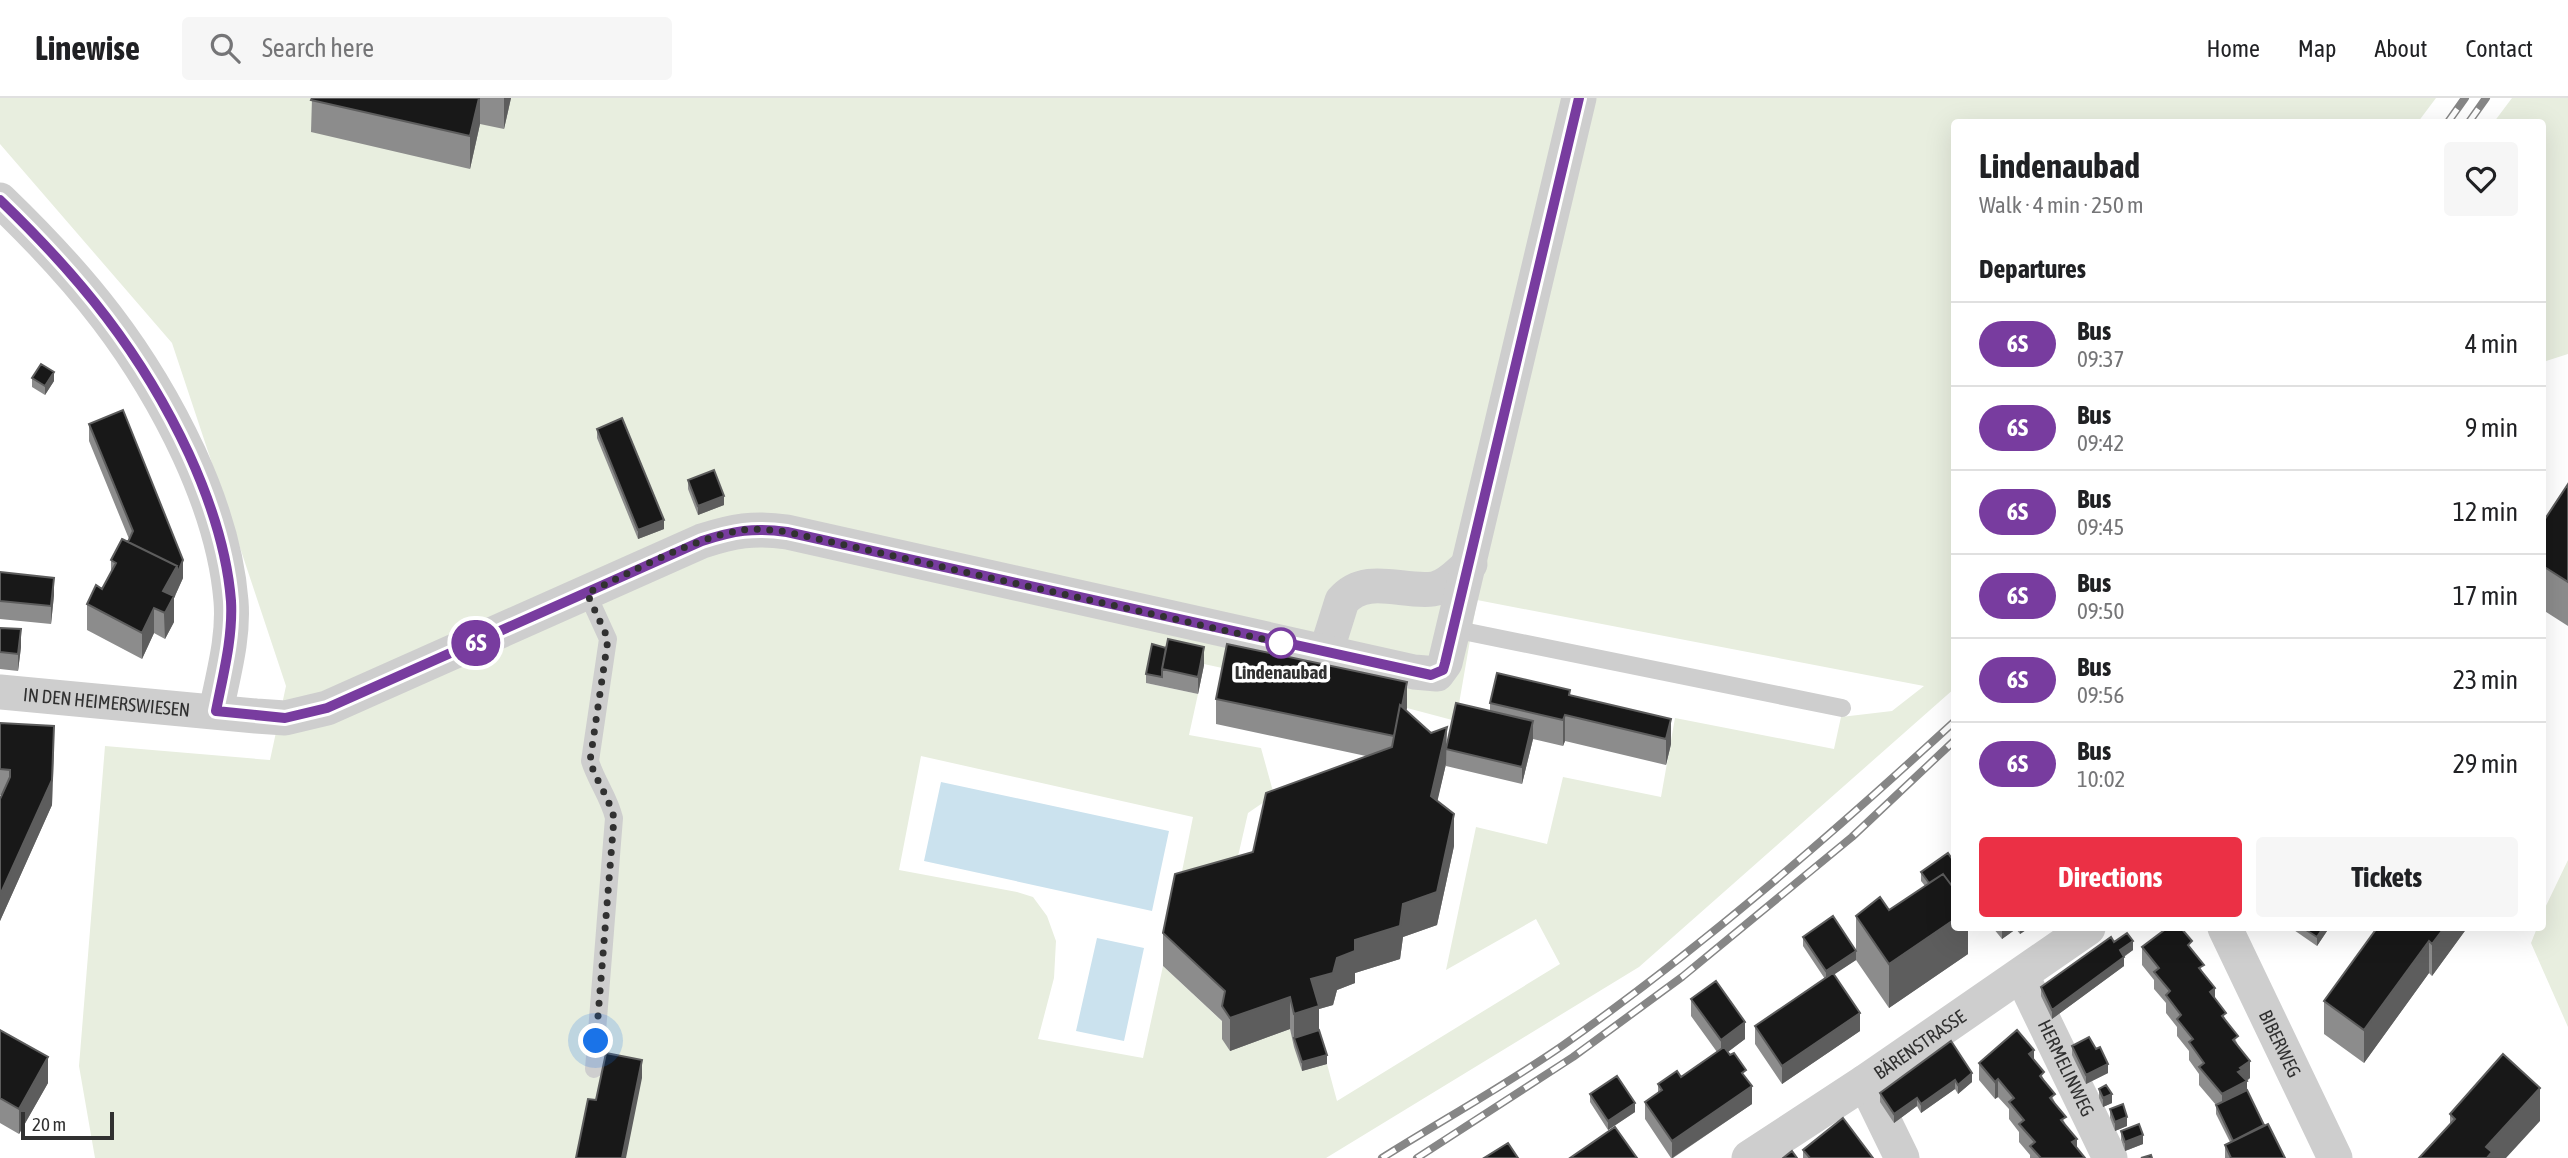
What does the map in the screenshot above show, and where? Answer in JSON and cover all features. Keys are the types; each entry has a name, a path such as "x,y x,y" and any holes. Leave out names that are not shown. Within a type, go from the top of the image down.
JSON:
{"street":[{"path":"216,711 285,718 327,708 702,541 726,533 757,528 787,532 1414,672 1437,674 1445,663 1470,564 1579,98"},
{"name":"IN DEN HEIMERSWIESEN","path":"0,200 38,237 115,327 151,380 200,477 219,532 231,602 227,660 216,711 0,692"},
{"path":"1326,652 1342,601 1348,594 1369,586 1434,589 1446,584 1470,564"},
{"name":"BÄRENSTRASSE","path":"1749,1158 1866,1082 2084,931"},
{"name":"BIBERWEG","path":"2226,931 2335,1158"},
{"name":"HERMELINWEG","path":"2021,976 2110,1158"},
{"path":"1866,1082 1902,1158"}],"lane":[{"path":"587,593 608,639 590,761 594,775 611,805 614,818 594,1069"},
{"path":"1453,629 1842,708"}],"green space":[{"path":"0,98 2436,98 2420,119 1951,119 1951,692 1639,967 1326,1158 95,1158 79,1066 105,746 270,760 286,686 172,343 0,144","holes":["1477,600 1924,686 1892,711 1841,717 1834,749 1675,718 1661,797 1563,777 1547,844 1476,827 1446,970 1536,919 1560,964 1337,1101 1327,1064 1302,1071 1290,1029 1230,1050 1225,1024 1163,966 1143,1058 1038,1039 1054,978 1056,941 1047,916 1033,897 899,870 921,756 1193,817 1175,906 1230,891 1248,813 1274,795 1261,748 1189,735 1198,694 1146,683 1153,653 1456,721"]},
{"path":"2512,98 2568,98 2568,354 2546,361 2546,119 2496,119"},
{"path":"2568,860 2568,1027 2531,943 2536,931 2546,931 2546,906"}],"water":[{"path":"941,782 1169,831 1152,911 924,861"},
{"path":"1097,938 1144,948 1124,1041 1076,1031"}],"building":[{"path":"479,98 470,136 311,100"},
{"path":"41,364 54,372 45,386 32,378"},
{"path":"123,410 183,560 177,574 177,566 128,542 133,531 89,424"},
{"path":"622,418 664,520 638,530 597,429"},
{"path":"714,470 724,496 698,506 688,480"},
{"path":"2568,484 2568,582 2546,568 2546,517"},
{"path":"122,539 177,566 163,591 174,596 165,613 154,608 142,633 87,604 96,585 102,589 116,563 111,560"},
{"path":"0,572 54,578 51,606 0,601"},
{"path":"0,628 21,629 18,654 0,652"},
{"path":"1168,639 1204,647 1198,677 1162,669"},
{"path":"1152,644 1166,648 1162,677 1146,674"},
{"path":"1227,644 1407,682 1394,736 1216,699"},
{"path":"1497,673 1570,690 1569,695 1671,719 1666,739 1565,715 1563,720 1490,703"},
{"path":"1456,703 1533,721 1522,767 1446,749"},
{"path":"1400,705 1431,733 1447,727 1431,796 1454,814 1437,892 1403,904 1400,926 1355,940 1355,951 1337,958 1333,973 1311,979 1319,1006 1294,1014 1290,997 1230,1018 1222,1006 1225,991 1163,933 1175,874 1253,852 1266,793 1392,747"},
{"path":"0,723 54,726 52,780 0,895 0,799 10,777 10,770 0,769"},
{"path":"1948,853 1951,857 1951,885 1943,874 1929,883 1921,872"},
{"path":"1943,874 1951,885 1951,922 1889,964 1856,916 1880,897 1889,910"},
{"path":"1833,916 1856,951 1826,971 1803,937"},
{"path":"2163,931 2184,931 2192,941 2188,945 2204,965 2199,968 2215,988 2210,992 2226,1013 2222,1016 2238,1036 2233,1040 2250,1061 2238,1072 2247,1081 2222,1094 2199,1067 2204,1063 2189,1042 2193,1039 2177,1019 2181,1015 2166,995 2170,991 2154,972 2159,968 2142,947"},
{"path":"2308,931 2321,931 2317,937"},
{"path":"2375,931 2442,931 2432,944 2429,941 2364,1030 2324,1001"},
{"path":"2127,933 2133,941 2120,950 2124,957 2052,1010 2041,987 2111,937 2114,942"},
{"path":"1833,973 1860,1013 1782,1066 1755,1026"},
{"path":"1716,981 1745,1022 1721,1040 1691,999"},
{"path":"0,1030 48,1057 19,1109 0,1098"},
{"path":"1319,1030 1327,1055 1302,1062 1294,1038"},
{"path":"2017,1030 2034,1050 2029,1054 2044,1072 2040,1076 2055,1094 2050,1098 2066,1117 2061,1120 2077,1139 2072,1142 2085,1158 2041,1158 2030,1146 2035,1142 2019,1124 2024,1120 2009,1102 2014,1098 1998,1079 1995,1082 1979,1063"},
{"path":"2089,1037 2096,1049 2100,1047 2108,1064 2086,1075 2072,1046"},
{"path":"1951,1041 1972,1073 1958,1085 1955,1080 1921,1104 1917,1098 1894,1114 1880,1093"},
{"path":"1724,1047 1730,1055 1734,1053 1746,1070 1742,1073 1752,1086 1672,1141 1645,1102 1662,1090 1658,1084 1677,1071 1681,1077"},
{"path":"606,1053 642,1060 622,1158 576,1158 588,1099 596,1100"},
{"path":"2503,1054 2540,1088 2486,1147 2492,1152 2487,1158 2419,1158 2455,1119 2450,1114"},
{"path":"1617,1076 1635,1103 1608,1121 1590,1094"},
{"path":"2106,1085 2112,1094 2103,1098 2099,1089"},
{"path":"2247,1090 2264,1125 2233,1141 2216,1105"},
{"path":"2123,1104 2127,1117 2115,1122 2110,1109"},
{"path":"1843,1118 1873,1158 1810,1158 1803,1150"},
{"path":"2139,1124 2143,1135 2125,1142 2121,1131"},
{"path":"2268,1124 2285,1158 2231,1158 2225,1145"},
{"path":"1615,1127 1637,1158 1570,1158"},
{"path":"1508,1143 1518,1158 1484,1158"},
{"path":"1792,1151 1797,1158 1783,1158"}],"railway":[{"path":"2450,119 2465,98"},
{"path":"2471,119 2486,98"},
{"path":"1382,1158 1540,1061 1614,1009 1812,849 1951,725"},
{"path":"1417,1158 1573,1057 1682,977 1852,837 1951,744"}],"bus line":[{"name":"6S","path":"0,200 82,285 115,327 151,380 200,477 219,532 231,602 227,660 216,711 285,718 327,708 702,541 726,533 757,528 787,532 1431,675 1443,670 1445,663 1579,98"}],"place":[{"name":"Lindenaubad","path":"1281,643"}],"route":[{"path":"596,1041 614,818 611,805 594,775 590,761 608,639 587,593 702,541 726,533 757,528 787,532 1281,643"}]}
